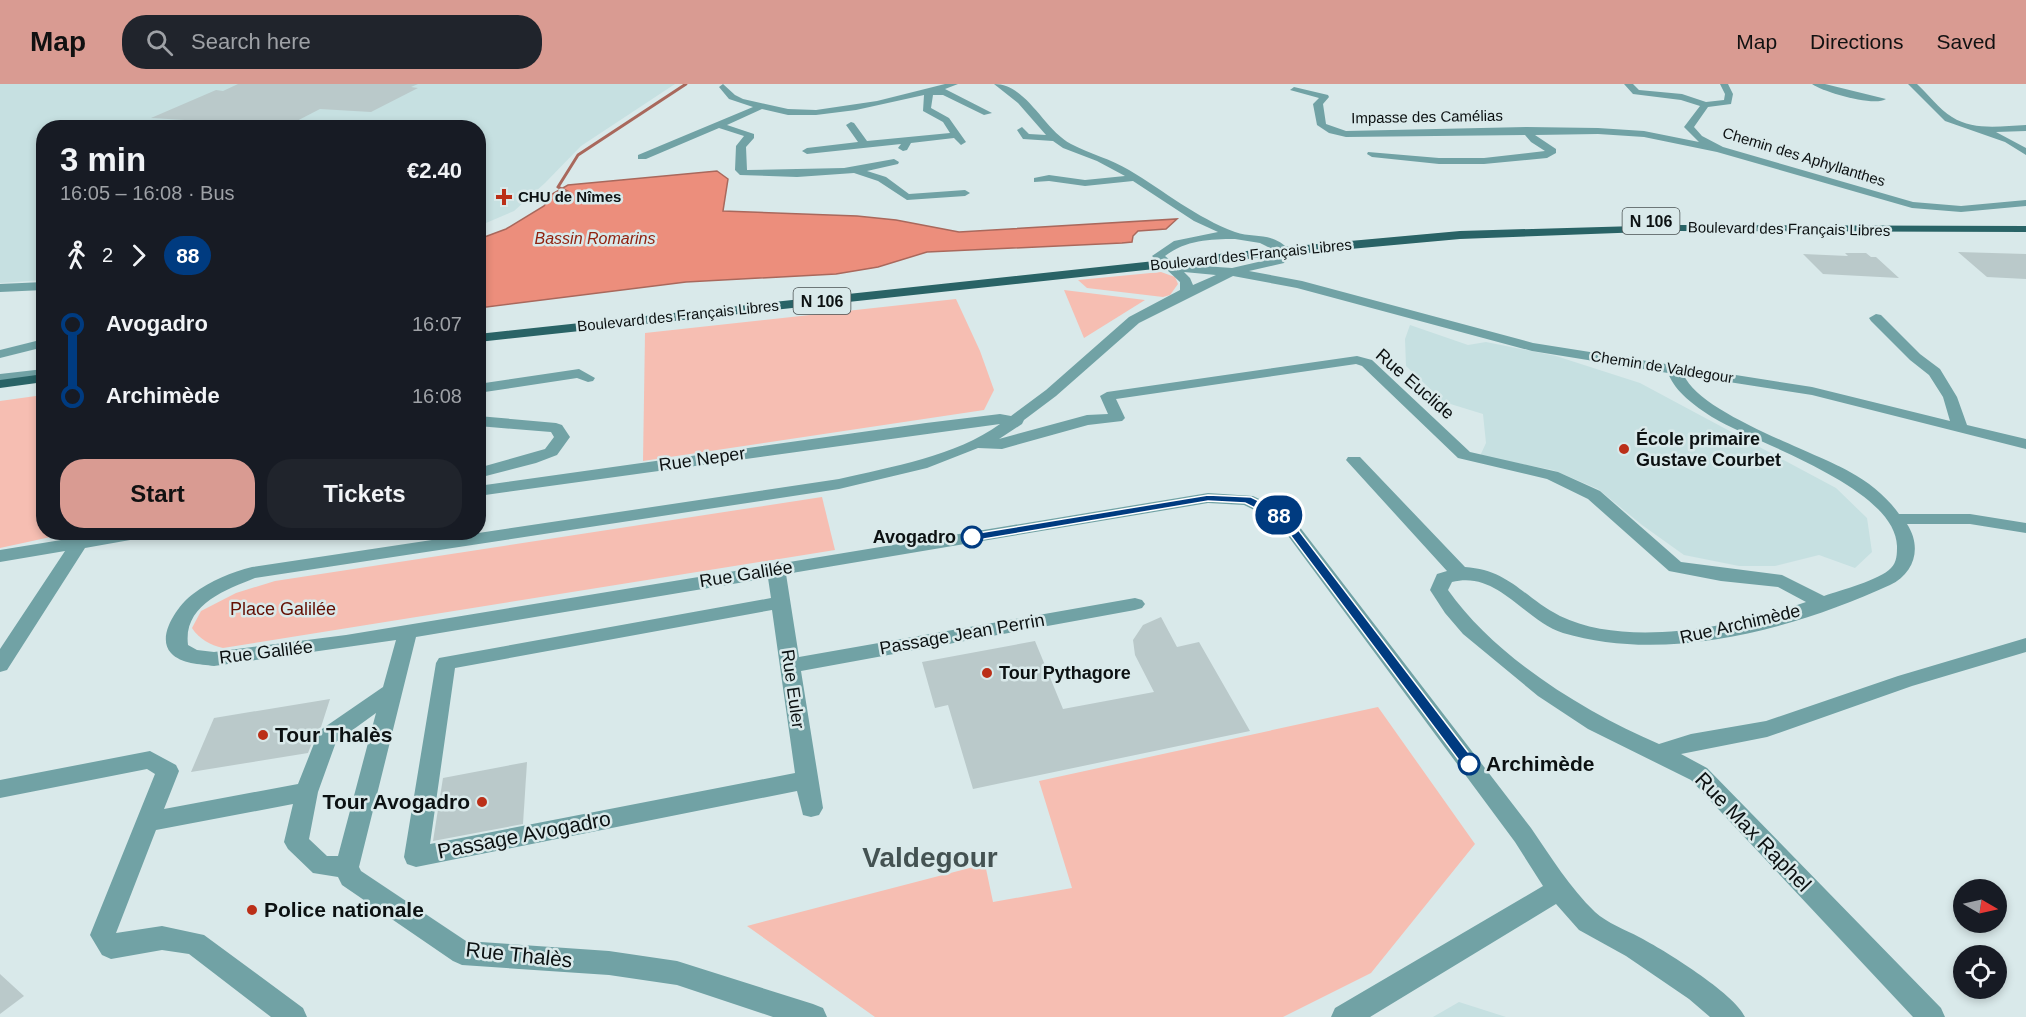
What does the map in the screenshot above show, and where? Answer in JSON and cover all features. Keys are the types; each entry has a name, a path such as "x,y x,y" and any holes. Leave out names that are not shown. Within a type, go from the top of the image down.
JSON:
{"main road":[{"name":"Boulevard des Français Libres","path":"1280,251 1434,229 1572,222 2026,221"},
{"name":"Boulevard des Français Libres","path":"486,337 1165,263 1460,235 1581,230 2026,229"},
{"name":"Boulevard des Français Libres","path":"486,327 1165,263"},
{"path":"0,384 36,379"},
{"path":"0,395 36,390"}],"street":[{"path":"723,87 726,95 762,106 797,113 816,113 929,92 954,84"},
{"path":"1000,84 1017,96 1054,138 1070,148 1107,162 1200,220 1280,251 1298,284"},
{"path":"1628,84 1636,92 1682,97 1705,105 1728,102 1729,94 1724,84"},
{"path":"1816,84 1855,96 1881,99"},
{"path":"1912,84 1948,119 1971,128 1983,130 2026,128"},
{"path":"885,89 891,99"},
{"name":"Impasse des Camélias","path":"1294,90 1325,97 1318,104 1322,125 1332,131 1346,134 1527,130 1636,134 1719,149"},
{"path":"929,92 945,92 987,112"},
{"path":"807,152 864,144 959,138 946,120 926,109 929,92"},
{"name":"Chemin des Aphyllanthes","path":"1705,105 1689,127 1699,138 1719,149 1912,205 1961,209 2026,203"},
{"path":"642,157 762,106"},
{"path":"851,124 864,144"},
{"path":"718,125 749,134 749,138 741,146 740,170 744,173 850,170 880,167 894,162"},
{"path":"1022,130 1026,137 1054,138"},
{"name":"Impasse des Camélias","path":"1372,154 1430,160 1484,162 1547,155 1552,151 1534,140 1527,130"},
{"path":"1983,130 2008,140 2026,152"},
{"path":"882,179 908,140"},
{"path":"850,170 882,179 907,197 965,193"},
{"path":"1038,180 1049,178 1085,183 1134,178"},
{"path":"1183,241 1195,231 1200,220"},
{"path":"1165,263 1170,246 1183,241 1209,237 1246,237"},
{"path":"1017,421 1134,320 1187,292 1280,251"},
{"path":"1165,263 1232,272"},
{"path":"1165,263 1186,281 1187,292"},
{"name":"Chemin de Valdegour","path":"1232,272 1298,284 1532,347 1812,391 2026,444"},
{"path":"0,288 36,286"},
{"path":"1876,318 1915,357 1935,372 1950,398 1960,426"},
{"path":"0,354 36,345"},
{"name":"Rue Euclide","path":"973,445 1002,444 1087,420 1117,418 1107,396 1357,360 1367,363 1464,455 1552,475 1594,495 1675,567 1721,575 1782,581 1822,603"},
{"name":"Rue Archimède","path":"1459,572 1485,575 1504,583 1534,608 1564,626 1621,639 1682,639 1738,628 1822,603 1888,579 1901,568 1907,549 1903,534 1895,519 1875,496 1845,475 1739,425 1701,403 1678,384 1674,369"},
{"path":"486,388 579,373 588,378"},
{"path":"0,378 36,375"},
{"name":"Rue Neper","path":"486,490 926,428 1000,419 1017,421"},
{"name":"Rue Galilée","path":"486,538 839,484 921,465 992,438 1017,421"},
{"path":"486,422 556,429 562,436 551,452 486,471"},
{"path":"926,428 938,449 945,456"},
{"path":"1354,460 1459,572 1444,578 1439,590 1446,603 1469,628 1573,710 1616,734 1659,752 1691,742 1767,729 1905,681 2026,645"},
{"name":"Rue Galilée","path":"470,540 252,573 222,584 198,598 182,617 174,635 178,648 192,656 214,659 346,642 1208,498 1247,500 1283,517 1523,835 1559,890"},
{"path":"1895,519 1970,519 2026,528"},
{"path":"0,556 93,540"},
{"path":"0,665 80,542"},
{"name":"Rue Euler","path":"776,569 811,808"},
{"name":"Passage Avogadro","path":"781,602 446,663 416,857 806,780"},
{"name":"Passage Jean Perrin","path":"790,666 1135,604"},
{"path":"392,691 327,737 307,792 296,842 322,866 347,867 408,631"},
{"name":"Rue Max Raphel","path":"1659,752 1699,774 1931,1017"},
{"path":"0,789 150,760 168,771 103,935 111,947 162,938 195,943 293,1017"},
{"path":"148,822 307,792"},
{"name":"Rue Thalès","path":"347,867 351,878 462,952 609,963 677,973 813,1017"},
{"path":"1345,1017 1559,890 1588,922 1635,948 1698,990 1731,1017"}],"shaded area":[{"name":"CHU de Nîmes","path":"0,84 675,84 581,146 514,211 486,223 486,120 36,120 36,280 0,283"},
{"name":"École primaire Gustave Courbet","path":"1410,325 1468,345 1486,342 1556,356 1640,383 1836,488 1867,518 1872,552 1855,568 1819,555 1775,566 1739,566 1684,555 1598,489 1553,470 1480,456 1486,443 1483,414 1444,402 1406,366 1405,339"},
{"path":"1459,1002 1506,1017 1433,1017"}],"green space":[{"path":"1161,272 1175,277 1178,284 1170,295 1163,297 1087,288 1078,280"},
{"path":"1064,290 1145,300 1084,338"},
{"path":"956,299 980,351 994,390 984,410 643,461 645,333"},
{"path":"36,396 37,540 0,548 0,401"},
{"name":"Place Galilée","path":"822,497 835,550 223,648 205,641 192,628 201,611 236,593 275,581"},
{"path":"1378,707 1475,844 1371,973 1283,1017 875,1017 747,926 985,864 993,902 1072,888 1039,781"}],"water":[{"name":"Bassin Romarins","path":"717,171 728,179 723,211 857,216 896,220 959,232 1177,219 1166,229 1138,231 1133,236 1132,242 927,252 878,267 836,274 686,282 486,307 486,236 506,229 544,206 552,194 568,185"}],"building":[{"path":"238,84 418,84 411,87 418,88 371,112 320,109 299,120 151,118 216,90 223,91"},
{"path":"1958,252 2026,254 2026,279 1987,277"},
{"path":"1845,253 1866,253 1871,257 1876,257 1899,278 1823,274 1803,254 1848,256"},
{"path":"1161,617 1177,647 1199,642 1250,731 973,789 948,705 935,708 922,662 1035,641 1063,709 1154,692 1135,655 1133,640 1143,625"},
{"name":"Tour Thalès","path":"330,699 321,727 317,730 308,753 191,772 214,718"},
{"name":"Tour Avogadro","path":"527,762 523,824 433,841 443,778"},
{"path":"0,974 24,996 0,1014"}],"waterway":[{"path":"568,192 558,187 578,155 686,84"}],"bus line":[{"name":"88","path":"972,537 1208,498 1247,500 1283,517 1469,764"}],"place":[{"name":"CHU de Nîmes","path":"504,197"},
{"name":"École primaire Gustave Courbet","path":"1624,449"},
{"name":"Avogadro","path":"972,537"},
{"name":"Tour Pythagore","path":"987,673"},
{"name":"Tour Thalès","path":"263,735"},
{"name":"Archimède","path":"1469,764"},
{"name":"Tour Avogadro","path":"482,802"},
{"name":"Police nationale","path":"252,910"}],"district":[{"name":"Valdegour","path":"930,857"}]}
